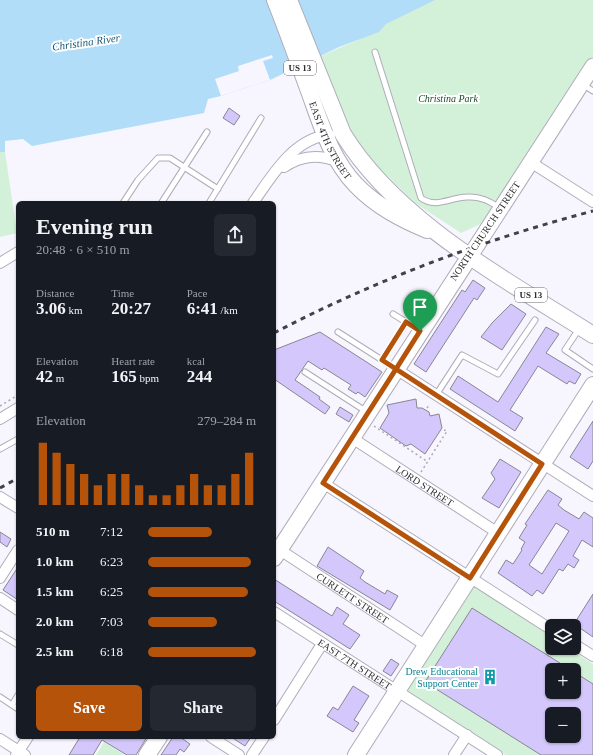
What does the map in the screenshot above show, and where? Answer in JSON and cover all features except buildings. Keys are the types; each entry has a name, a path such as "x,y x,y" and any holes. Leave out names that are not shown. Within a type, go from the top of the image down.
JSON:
{"main road":[{"name":"EAST 4TH STREET","path":"276,0 319,120 338,162 355,184 368,197 405,221 440,236"},
{"name":"EAST 4TH STREET","path":"289,0 343,134 352,150 368,169 440,236 587,331"},
{"name":"NORTH CHURCH STREET","path":"277,554 352,438 370,419 396,369 470,256"},
{"path":"356,755 593,385"},
{"path":"147,755 158,739"}],"street":[{"name":"NORTH CHURCH STREET","path":"470,256 532,162 587,88 593,66"},
{"path":"254,201 272,174 303,145 317,137 343,134"},
{"path":"272,174 300,158 316,156 338,162"},
{"path":"532,162 593,202"},
{"path":"0,263 16,253"},
{"path":"396,369 434,398 593,496"},
{"path":"0,419 16,409"},
{"name":"LORD STREET","path":"352,438 498,533"},
{"path":"323,483 545,626"},
{"path":"0,497 16,507"},
{"path":"0,578 16,553"},
{"name":"CURLETT STREET","path":"277,554 426,645"},
{"path":"0,598 16,609"},
{"name":"EAST 7TH STREET","path":"276,613 396,692 497,755"},
{"path":"276,717 322,644"},
{"path":"581,648 593,656"},
{"path":"454,755 467,735"},
{"path":"0,739 20,754 27,739"},
{"path":"214,739 239,755"},
{"path":"252,755 263,739"}],"lane":[{"path":"374,52 421,198 436,203 467,196 475,197 485,199 501,208"},
{"path":"210,201 261,118"},
{"path":"163,201 206,132"},
{"path":"124,201 138,180 158,158 170,158 218,189"},
{"path":"393,314 420,331"},
{"path":"434,398 462,354 498,374 535,320"},
{"path":"382,360 406,322"},
{"path":"587,331 565,350 593,369"},
{"path":"338,332 396,369"},
{"path":"305,372 370,419"},
{"path":"0,449 16,440"},
{"path":"0,634 16,644"},
{"path":"0,697 16,708"},
{"path":"12,705 16,699"}],"path":[{"path":"0,406 16,396"},
{"path":"427,408 434,398"},
{"path":"370,419 428,462"},
{"path":"419,476 447,432 444,430"}],"green space":[{"name":"Christina Park","path":"422,0 593,0 593,56 487,221 461,233 415,203 371,160 341,117 318,57 358,40"},
{"path":"0,152 5,152 16,233 0,237"},
{"name":"Drew Educational Support Center","path":"471,584 545,632 545,655 579,655 593,664 593,688 579,707 545,707 545,743 551,743 549,755 506,755 404,689"},
{"path":"104,742 125,755 96,755"}],"water":[{"name":"Christina River","path":"0,0 435,0 386,24 379,32 339,47 270,80 208,99 204,113 32,146 23,139 5,141 5,152 0,152"}],"pier":[{"path":"272,55 273,58 263,61 270,80 221,96 215,79 239,71 238,66"}],"railway":[{"path":"276,332 351,296 430,263 470,248 552,222 593,211"},
{"path":"0,488 16,479"}],"place":[{"name":"Drew Educational Support Center","path":"490,677"}],"route":[{"path":"420,331 396,369 542,464 470,578 323,483 396,369 382,360 406,322 420,331"}]}
